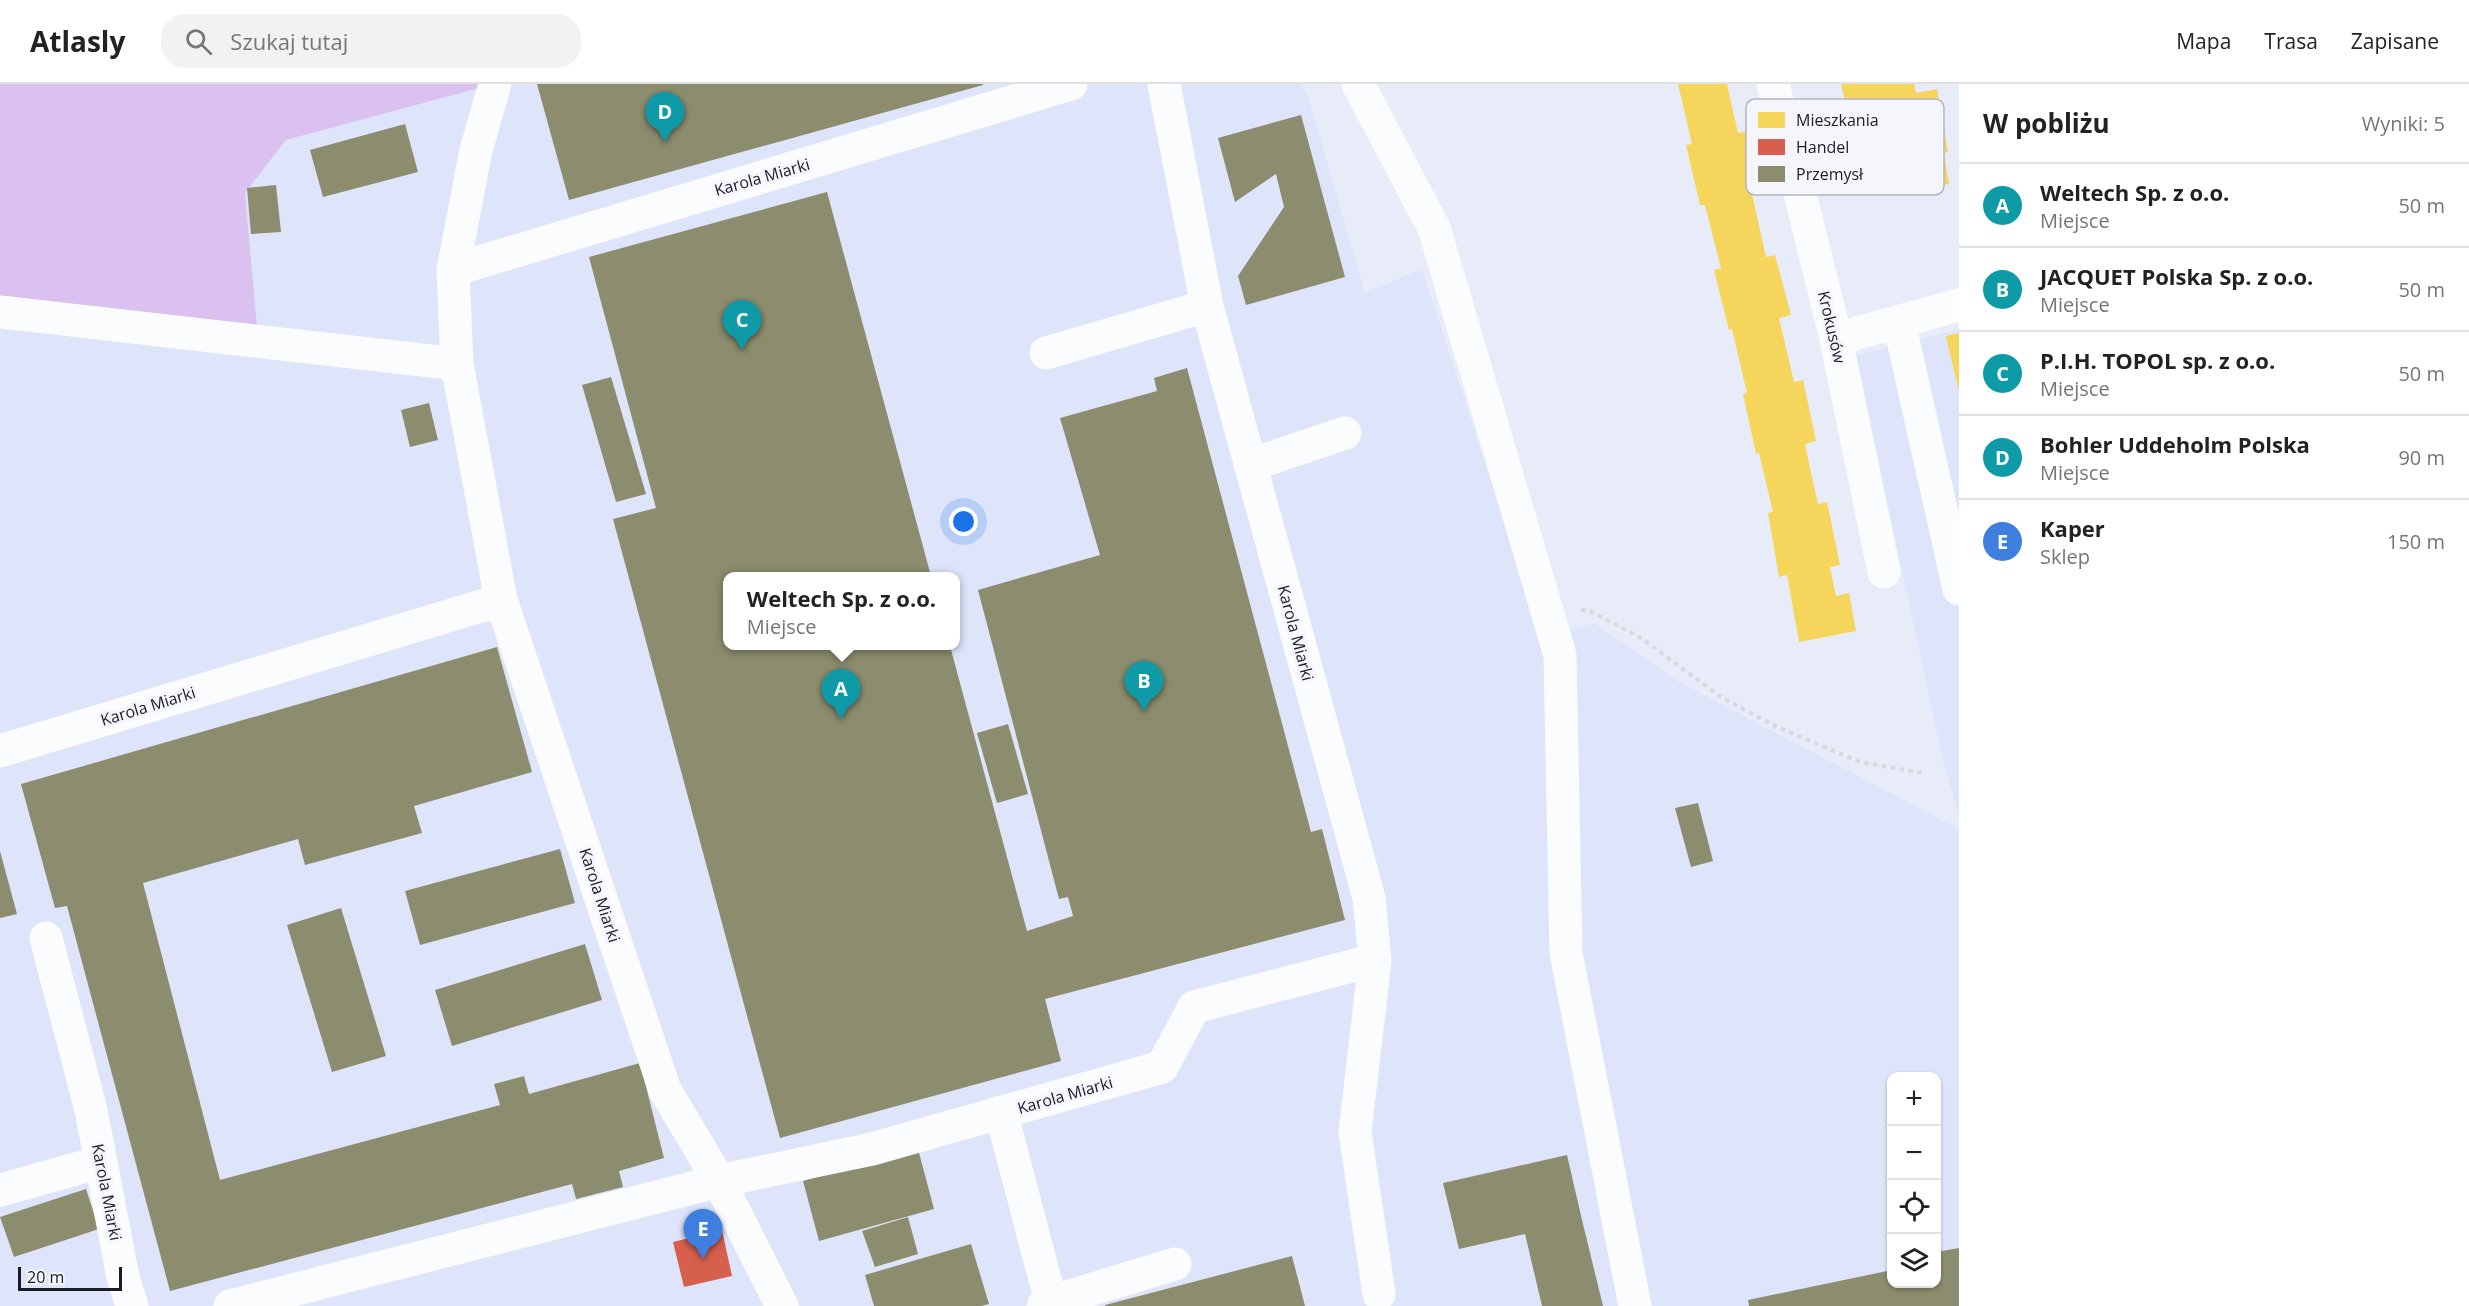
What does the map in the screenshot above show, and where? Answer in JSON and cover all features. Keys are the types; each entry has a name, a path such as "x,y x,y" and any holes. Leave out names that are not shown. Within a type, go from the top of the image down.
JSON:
{"street":[{"name":"Karola Miarki","path":"495,84 476,150 453,270 456,364 501,600 665,1090 719,1181 782,1306"},
{"name":"Karola Miarki","path":"453,270 1071,84"},
{"name":"Karola Miarki","path":"1164,84 1207,306 1369,898 1375,960 1355,1132 1379,1294"},
{"path":"1358,84 1434,228 1560,655 1566,953 1592,1097 1635,1306"},
{"name":"Krokusów","path":"1773,84 1777,99"},
{"name":"Krokusów","path":"1800,195 1836,339 1884,572"},
{"path":"1836,339 1959,305"},
{"path":"1046,352 1207,306"},
{"path":"0,312 456,364"},
{"path":"1899,322 1959,589"},
{"path":"1250,465 1345,433"},
{"name":"Karola Miarki","path":"1,748 501,600"},
{"name":"Karola Miarki","path":"46,938 91,1110 123,1277 132,1306"},
{"name":"Karola Miarki","path":"230,1306 719,1181 872,1149 1162,1067 1194,1006 1375,960"},
{"path":"1001,1112 1048,1305 1175,1264"},
{"path":"0,1190 101,1162"}],"path":[{"path":"1547,610 1590,611 1641,638 1721,697 1777,727 1860,762 1923,773"}],"shaded area":[{"path":"0,84 494,84 286,140 245,193 258,337 0,306"},
{"path":"494,84 1300,84 1307,92 1365,293 1422,269 1542,638 1595,623 1679,682 1959,829 1959,1306 0,1306 0,306 258,337 245,193 286,140"},
{"path":"1959,329 1959,814 1943,761 1856,355"}],"building: Mieszkania":[{"path":"1678,84 1727,84 1738,133 1746,131 1746,195 1752,195 1766,257 1775,255 1791,315 1779,318 1794,382 1803,380 1816,441 1805,444 1818,504 1827,502 1840,565 1830,567 1836,596 1849,593 1856,631 1799,642 1787,575 1779,577 1768,513 1773,512 1759,453 1756,454 1743,394 1747,393 1732,329 1729,330 1714,270 1721,268 1705,205 1700,205 1686,145 1692,144"},
{"path":"1841,84 1914,84 1916,93 1937,89 1939,99 1845,99"},
{"path":"1944,129 1948,152 1944,153"},
{"path":"1944,153 1949,184 1944,185"},
{"path":"1959,333 1959,388 1958,388 1946,336"}],"building: Handel":[{"path":"722,1230 732,1276 684,1287 673,1242"}],"building: Przemysł":[{"path":"537,84 983,84 983,85 569,200"},
{"path":"1301,115 1345,277 1246,305 1238,276 1284,207 1276,174 1235,202 1218,138"},
{"path":"405,124 418,172 323,197 310,150"},
{"path":"276,185 281,232 251,234 247,188"},
{"path":"827,192 930,572 723,572 723,650 951,650 1027,931 1073,916 1068,897 1059,899 978,590 1100,555 1060,418 1157,391 1154,378 1187,368 1311,832 1322,829 1345,920 1045,999 1061,1061 780,1138 613,519 656,508 589,257"},
{"path":"611,377 646,494 616,502 582,385"},
{"path":"429,403 438,440 410,447 401,410"},
{"path":"497,647 532,772 414,806 422,833 305,865 298,839 143,883 220,1180 500,1105 494,1084 524,1076 529,1094 640,1063 664,1158 619,1171 623,1187 576,1199 572,1184 170,1291 67,906 55,908 21,784"},
{"path":"1008,724 1028,794 997,803 977,733"},
{"path":"1698,803 1713,861 1691,867 1675,808"},
{"path":"560,849 575,903 420,945 405,891"},
{"path":"0,851 17,914 0,918"},
{"path":"341,908 386,1056 332,1072 287,925"},
{"path":"585,944 602,1000 452,1046 435,990"},
{"path":"918,1149 934,1209 819,1241 803,1181"},
{"path":"1567,1155 1603,1306 1542,1306 1525,1234 1459,1249 1443,1183"},
{"path":"86,1189 99,1229 14,1257 0,1217"},
{"path":"908,1217 918,1254 875,1267 862,1231"},
{"path":"971,1244 989,1304 981,1306 874,1306 865,1275"},
{"path":"1959,1248 1959,1306 1749,1306 1748,1300 1887,1271 1887,1288 1941,1288 1941,1251"},
{"path":"1292,1256 1305,1306 1105,1306 1105,1305"}],"place":[{"name":"Bohler Uddeholm Polska","path":"665,142"},
{"name":"P.I.H. TOPOL sp. z o.o.","path":"742,350"},
{"name":"JACQUET Polska Sp. z o.o.","path":"1144,711"},
{"name":"Weltech Sp. z o.o.","path":"841,719"},
{"name":"Kaper","path":"703,1259"}]}
